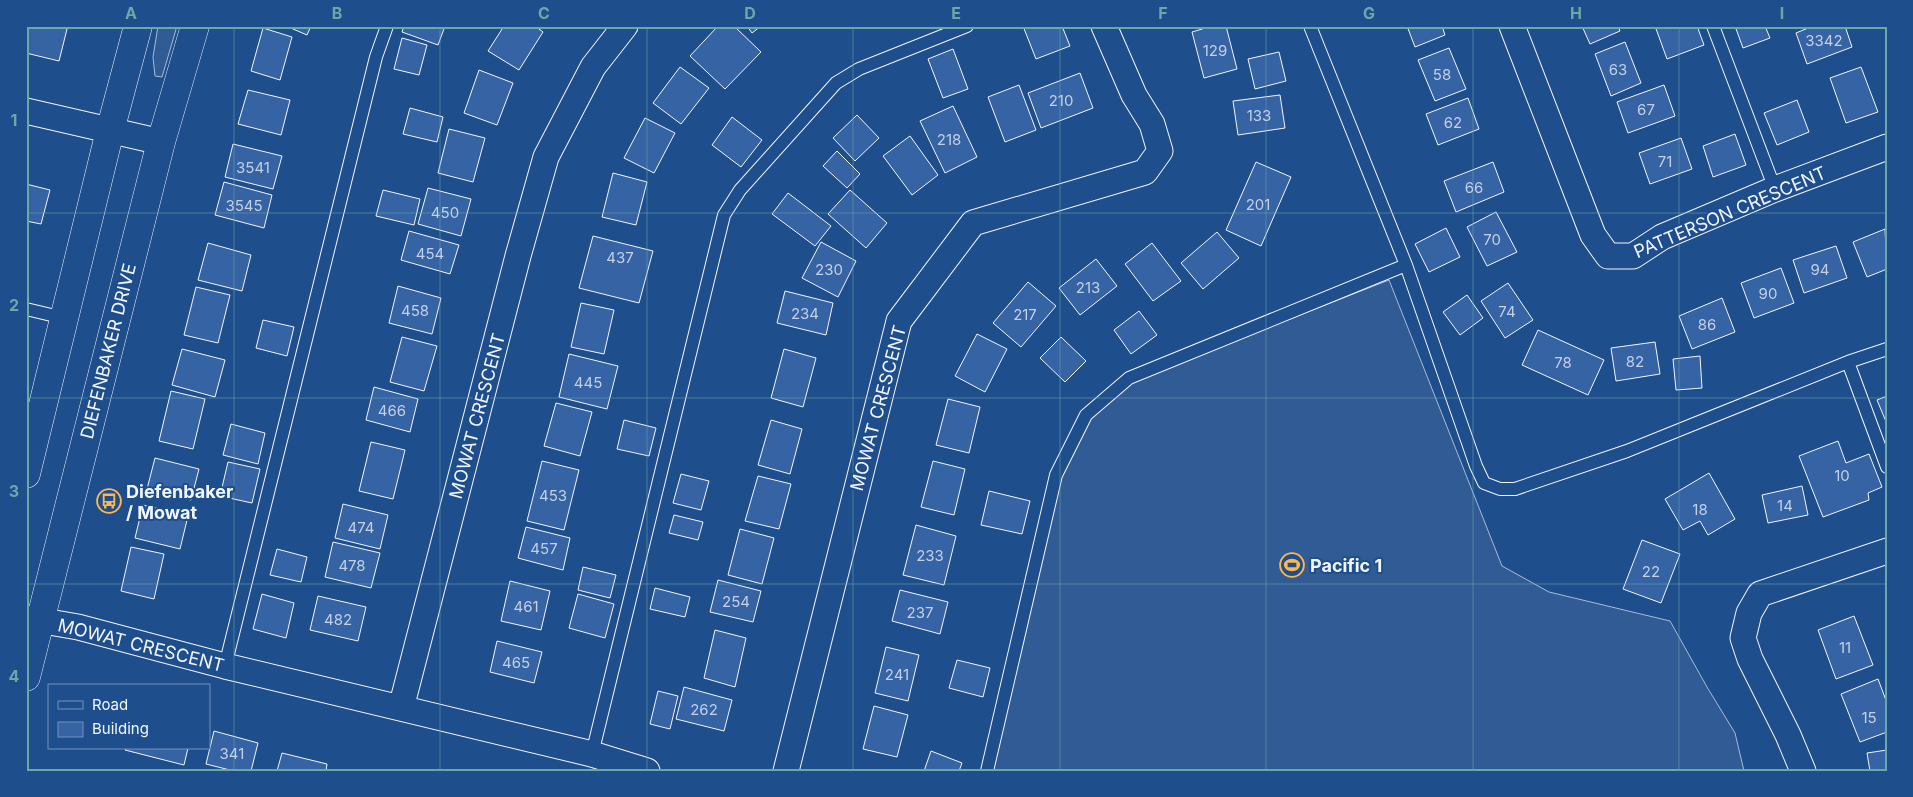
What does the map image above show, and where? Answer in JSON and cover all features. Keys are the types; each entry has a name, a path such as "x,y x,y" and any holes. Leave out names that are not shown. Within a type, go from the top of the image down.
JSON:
{"street":[{"path":"26,474 110,131 138,26"},
{"name":"DIEFENBAKER DRIVE","path":"26,677 33,619 161,142 195,26"},
{"name":"MOWAT CRESCENT","path":"401,708 518,256 546,158 593,67 625,26"},
{"name":"MOWAT CRESCENT","path":"786,771 899,321 973,223 1145,172 1160,152 1152,124 1134,95 1104,26"},
{"name":"PATTERSON CRESCENT","path":"1512,26 1593,235 1608,256 1633,256 1662,238 1775,189 1887,147"},
{"path":"26,111 161,142"},
{"path":"1804,771 1745,645 1743,638 1749,613 1760,594 1887,551"},
{"name":"MOWAT CRESCENT","path":"33,619 78,627 225,666 592,754 647,771"}],"lane":[{"path":"225,666 376,57 387,26"},
{"path":"592,754 724,215 740,190 836,82 858,69 967,26"},
{"path":"1310,26 1406,265 1476,466 1484,483 1500,489 1514,489 1627,451 1848,362 1887,349"},
{"path":"1713,26 1775,189"},
{"path":"987,771 1056,475 1086,415 1128,378 1406,265"},
{"path":"26,309 64,318"},
{"path":"1848,362 1887,467"}],"shaded area":[{"path":"158,26 177,26 162,77 155,76 153,57"},
{"path":"1389,280 1502,566 1549,592 1670,621 1735,733 1744,771 985,771 1058,479 1083,424 1113,393 1149,374"}],"building":[{"path":"26,26 58,26 67,29 59,61 26,53"},
{"path":"286,26 311,26 307,35"},
{"path":"404,26 445,26 438,45 402,32"},
{"path":"504,26 535,26 543,32 519,70 488,51"},
{"path":"718,26 734,26 761,52 725,89 690,56"},
{"path":"747,26 761,26 752,33"},
{"path":"1023,26 1062,26 1070,46 1036,59"},
{"path":"1212,26 1226,26 1237,69 1204,78 1192,32"},
{"path":"1407,26 1442,26 1445,35 1415,47"},
{"path":"1582,26 1618,26 1620,31 1590,44"},
{"path":"1655,26 1697,26 1704,45 1667,59"},
{"path":"1735,26 1765,26 1770,38 1743,48"},
{"path":"1813,26 1845,26 1852,47 1807,64 1796,33"},
{"path":"263,28 292,37 280,80 251,71"},
{"path":"402,38 427,45 419,75 394,69"},
{"path":"1625,42 1641,83 1611,96 1595,54"},
{"path":"1449,48 1466,89 1435,101 1418,60"},
{"path":"953,49 968,89 943,98 928,59"},
{"path":"1279,52 1286,81 1255,89 1248,59"},
{"path":"680,67 709,88 681,124 653,103"},
{"path":"1861,67 1878,112 1846,123 1830,78"},
{"path":"479,70 513,83 497,125 464,113"},
{"path":"1080,73 1093,108 1041,128 1028,93"},
{"path":"1019,85 1036,130 1005,142 988,97"},
{"path":"1664,85 1675,116 1628,133 1617,102"},
{"path":"248,90 290,100 281,135 238,124"},
{"path":"1280,95 1285,128 1238,135 1233,101"},
{"path":"1468,98 1479,129 1438,145 1426,114"},
{"path":"1797,100 1809,132 1777,145 1764,113"},
{"path":"953,106 977,157 945,173 920,121"},
{"path":"410,108 443,117 437,142 403,134"},
{"path":"857,115 879,138 855,161 833,138"},
{"path":"732,117 762,140 741,167 712,145"},
{"path":"645,118 675,133 654,173 624,158"},
{"path":"449,129 485,138 473,182 438,173"},
{"path":"1735,134 1746,165 1713,177 1703,146"},
{"path":"910,136 938,175 912,195 883,156"},
{"path":"1681,138 1692,169 1650,184 1639,153"},
{"path":"233,144 282,156 273,189 225,177"},
{"path":"837,151 860,174 847,188 823,166"},
{"path":"1256,162 1291,177 1261,246 1226,230"},
{"path":"1493,162 1504,192 1456,212 1444,181"},
{"path":"613,173 647,182 636,225 602,217"},
{"path":"224,182 272,195 264,228 215,215"},
{"path":"26,184 50,190 41,224 26,221"},
{"path":"428,188 471,199 461,236 418,224"},
{"path":"383,190 420,199 414,225 376,216"},
{"path":"850,190 887,223 866,248 828,214"},
{"path":"788,193 831,226 815,246 772,214"},
{"path":"1496,212 1517,252 1487,266 1467,227"},
{"path":"1446,228 1460,257 1429,272 1415,244"},
{"path":"1885,229 1887,269 1867,277 1853,242"},
{"path":"409,231 459,245 450,274 401,260"},
{"path":"1217,232 1239,258 1203,289 1181,263"},
{"path":"593,236 653,251 639,303 579,288"},
{"path":"821,242 856,261 838,297 802,278"},
{"path":"208,243 251,255 242,291 198,280"},
{"path":"1152,243 1181,281 1153,301 1125,264"},
{"path":"1836,246 1847,278 1804,293 1793,260"},
{"path":"1096,259 1117,286 1080,315 1059,288"},
{"path":"1781,268 1794,303 1754,318 1741,283"},
{"path":"1028,282 1056,306 1021,347 993,323"},
{"path":"1508,283 1533,320 1505,338 1481,301"},
{"path":"398,286 441,298 432,334 389,323"},
{"path":"196,287 230,295 218,343 184,335"},
{"path":"785,291 833,303 826,335 777,323"},
{"path":"1467,295 1483,318 1460,335 1443,312"},
{"path":"1722,298 1735,332 1692,349 1679,316"},
{"path":"581,303 614,310 604,354 571,347"},
{"path":"1139,311 1157,335 1131,354 1114,330"},
{"path":"263,320 294,327 287,356 256,348"},
{"path":"1538,330 1604,360 1588,395 1522,365"},
{"path":"977,334 1007,349 985,392 955,376"},
{"path":"402,337 437,346 424,391 390,382"},
{"path":"1061,337 1086,361 1065,382 1040,358"},
{"path":"1655,342 1660,374 1616,381 1611,348"},
{"path":"182,349 225,360 215,397 172,385"},
{"path":"784,349 816,358 803,407 771,398"},
{"path":"569,354 618,366 607,409 559,397"},
{"path":"1700,356 1702,388 1676,390 1673,359"},
{"path":"374,387 418,399 410,432 366,420"},
{"path":"171,391 205,399 193,449 159,441"},
{"path":"1887,396 1887,424 1877,400"},
{"path":"948,399 980,407 969,453 936,445"},
{"path":"556,403 592,412 580,456 544,446"},
{"path":"624,420 656,428 649,456 617,449"},
{"path":"771,420 802,429 790,474 758,465"},
{"path":"231,424 265,433 258,464 223,455"},
{"path":"1838,441 1846,463 1869,454 1882,487 1868,493 1869,500 1823,517 1799,456"},
{"path":"371,442 405,450 393,499 359,491"},
{"path":"155,458 199,469 191,500 147,489"},
{"path":"542,461 579,470 564,530 527,521"},
{"path":"933,461 965,469 954,515 921,507"},
{"path":"228,462 260,469 252,503 220,496"},
{"path":"1709,473 1735,519 1708,535 1700,521 1683,530 1665,499"},
{"path":"681,474 709,481 701,510 673,503"},
{"path":"758,476 791,484 779,529 745,521"},
{"path":"1802,486 1808,515 1768,523 1762,495"},
{"path":"989,491 1030,501 1022,534 981,525"},
{"path":"343,504 388,515 380,549 335,538"},
{"path":"143,505 188,516 180,549 135,538"},
{"path":"674,515 703,522 698,540 669,533"},
{"path":"916,525 956,536 944,585 903,575"},
{"path":"526,527 570,538 563,570 518,558"},
{"path":"740,529 774,538 762,584 728,575"},
{"path":"1642,540 1680,554 1661,603 1623,589"},
{"path":"333,542 380,553 371,588 325,577"},
{"path":"131,547 164,554 154,599 121,591"},
{"path":"277,549 307,557 301,582 270,575"},
{"path":"583,567 616,575 610,598 578,590"},
{"path":"718,580 761,591 753,622 710,612"},
{"path":"510,581 550,591 541,630 501,621"},
{"path":"655,588 690,597 685,617 650,609"},
{"path":"900,590 948,602 940,634 892,621"},
{"path":"262,594 294,603 286,638 253,629"},
{"path":"578,594 614,604 605,638 569,628"},
{"path":"318,596 366,607 358,641 310,630"},
{"path":"1854,616 1873,665 1836,679 1818,630"},
{"path":"715,630 746,638 735,687 704,678"},
{"path":"497,641 542,652 534,683 490,672"},
{"path":"886,647 919,655 908,701 875,693"},
{"path":"957,660 990,668 983,697 949,688"},
{"path":"1878,679 1887,703 1887,732 1860,742 1841,694"},
{"path":"684,687 732,700 724,731 676,719"},
{"path":"658,691 678,696 670,729 650,724"},
{"path":"874,706 908,715 897,757 863,749"},
{"path":"214,731 258,743 251,771 234,771 206,764"},
{"path":"125,750 188,750 184,765"},
{"path":"1887,750 1887,771 1870,771 1867,753"},
{"path":"931,751 962,763 959,771 924,771"},
{"path":"282,753 327,764 326,771 277,771"}],"place":[{"name":"Diefenbaker / Mowat","path":"109,501"},
{"name":"Pacific 1","path":"1292,565"}]}
